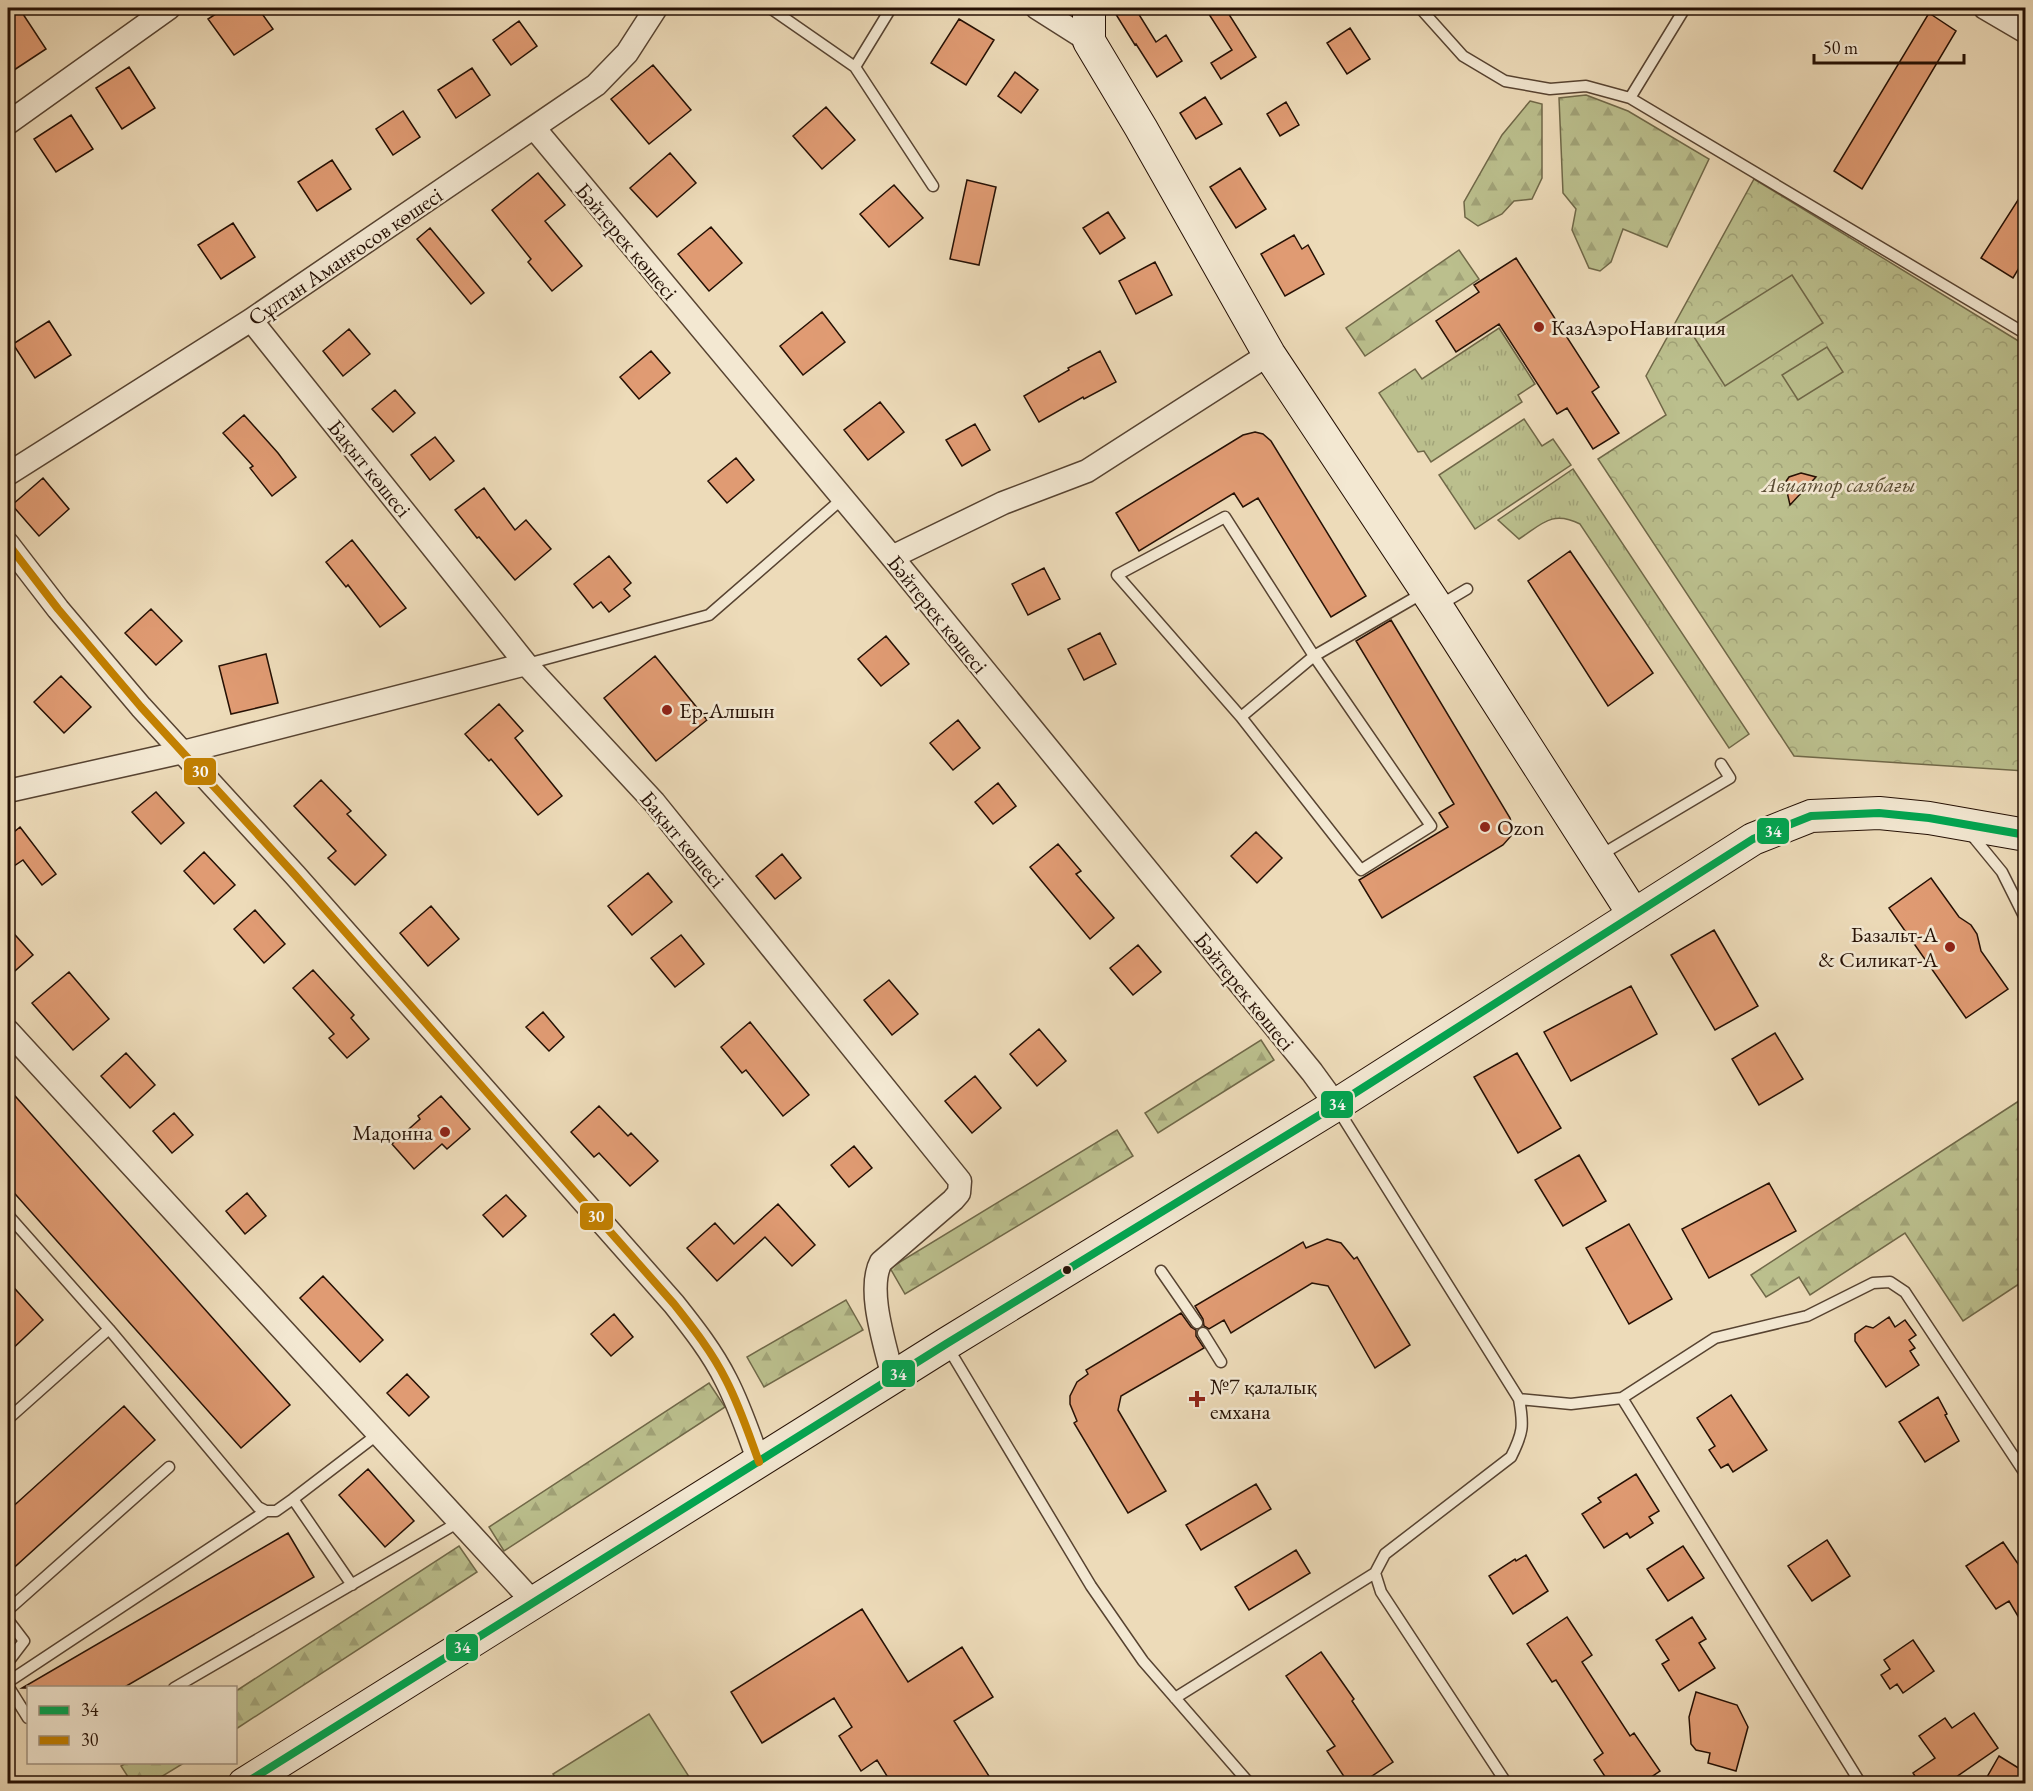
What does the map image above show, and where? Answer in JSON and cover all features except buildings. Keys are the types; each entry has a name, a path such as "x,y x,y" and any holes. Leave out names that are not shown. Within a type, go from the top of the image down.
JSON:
{"main road":[{"path":"1089,8 1089,41 1269,354 1431,599 1634,915"},
{"path":"244,1784 945,1344 1336,1105 1754,839 1811,816 1878,813 2025,835"}],"street":[{"path":"8,123 169,8"},
{"name":"Сұлтан Аманғосов көшесі","path":"8,474 251,320 535,129 596,85 627,53 656,8"},
{"path":"1037,8 1089,41"},
{"path":"1985,8 2025,32"},
{"name":"Бәйтерек көшесі","path":"535,129 891,557 1312,1072 1336,1105"},
{"name":"Бақыт көшесі","path":"251,320 526,664 654,801 960,1180 959,1193 953,1200 881,1262 876,1271 875,1294 893,1378"},
{"path":"891,557 1003,503 1087,471 1269,354"},
{"path":"8,544 100,660 167,737 342,927 674,1304 699,1336 726,1380 745,1422 759,1462"},
{"path":"8,791 183,752 526,664"},
{"path":"8,1031 534,1603"}],"lane":[{"path":"770,8 855,67 933,186"},
{"path":"855,67 891,8"},
{"path":"1420,8 1463,56 1505,81 1550,89 1586,86 1630,98 2025,334"},
{"path":"1630,98 1685,8"},
{"path":"526,664 709,615 842,499"},
{"path":"1225,517 1314,656 1431,826 1361,870 1241,717 1117,575 1225,517"},
{"path":"1241,717 1314,656 1431,599 1467,589"},
{"path":"1597,857 1730,778 1721,764"},
{"path":"1962,824 2002,872 2025,920"},
{"path":"1176,1698 1375,1573 1385,1554 1511,1457 1522,1436 1523,1418 1520,1399 1336,1105"},
{"path":"8,1215 109,1329 258,1507 266,1511 276,1511 378,1434"},
{"path":"1161,1271 1221,1362"},
{"path":"1520,1399 1571,1404 1622,1398 1715,1338 1807,1316 1873,1283 1890,1282 1905,1292 2025,1475"},
{"path":"8,1419 109,1329"},
{"path":"945,1344 1091,1586 1143,1661 1250,1784"},
{"path":"1622,1398 1861,1784"},
{"path":"8,1610 169,1467"},
{"path":"294,1499 352,1585"},
{"path":"27,1716 8,1684 266,1511"},
{"path":"177,1686 459,1522"},
{"path":"1375,1573 1381,1592 1507,1784"},
{"path":"8,1620 24,1641 8,1662"}],"green space":[{"path":"1586,95 1628,111 1709,159 1667,247 1623,229 1611,262 1600,271 1589,268 1572,230 1576,209 1563,193 1559,98"},
{"path":"1530,101 1542,104 1542,178 1532,199 1514,201 1502,214 1478,226 1465,217 1464,202 1502,135"},
{"name":"Авиатор саябағы","path":"1754,179 2025,345 2025,771 1794,756 1598,459 1666,415 1646,376"},
{"path":"1459,250 1479,279 1365,356 1346,328"},
{"path":"1792,275 1823,323 1725,386 1694,337"},
{"path":"1499,328 1535,384 1518,395 1522,402 1431,462 1424,451 1418,452 1379,393 1415,369 1422,379"},
{"path":"1827,347 1843,372 1798,400 1782,375"},
{"path":"1524,419 1542,446 1553,439 1571,465 1475,529 1439,475"},
{"path":"1573,469 1749,734 1729,748 1580,524 1562,518 1554,519 1541,524 1519,539 1498,520"},
{"path":"1261,1040 1274,1060 1158,1133 1145,1113"},
{"path":"2025,1097 2025,1280 1963,1321 1905,1233 1810,1295 1799,1277 1766,1297 1751,1275"},
{"path":"1117,1130 1133,1156 905,1294 890,1268"},
{"path":"846,1300 863,1330 764,1387 747,1357"},
{"path":"709,1383 725,1407 504,1551 489,1527"},
{"path":"459,1546 477,1572 237,1728 237,1690"},
{"path":"649,1714 693,1783 559,1783 553,1774"},
{"path":"124,1764 182,1764 151,1783 132,1783 121,1766"}],"transit line":[{"name":"30","path":"8,544 58,609 141,707 295,875 674,1304 702,1340 721,1370 740,1411 759,1462"},
{"name":"34","path":"244,1784 946,1344 1336,1105 1753,839 1811,816 1879,813 1929,818 2026,835"}],"place":[{"name":"КазАэроНавигация","path":"1539,327"},
{"name":"Ер-Алшын","path":"667,710"},
{"name":"Ozon","path":"1485,827"},
{"name":"Базальт-А & Силикат-А","path":"1950,947"},
{"name":"Мадонна","path":"445,1132"},
{"name":"№7 қалалық емхана","path":"1197,1399"}]}
